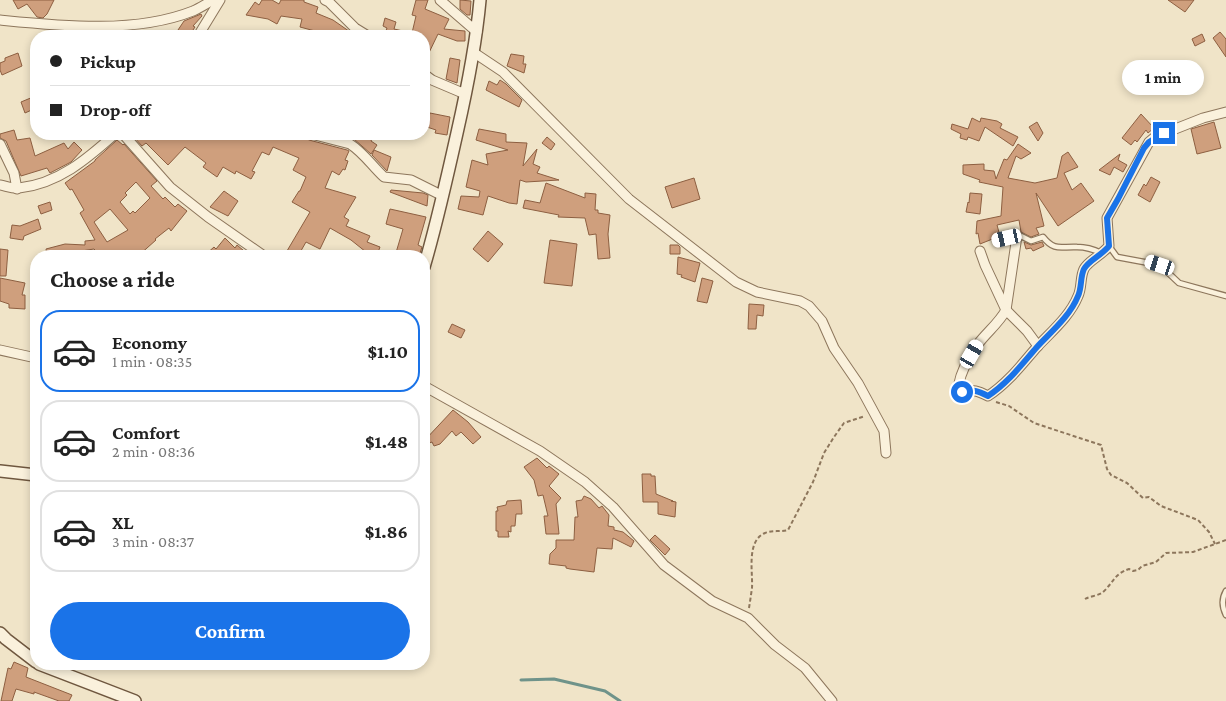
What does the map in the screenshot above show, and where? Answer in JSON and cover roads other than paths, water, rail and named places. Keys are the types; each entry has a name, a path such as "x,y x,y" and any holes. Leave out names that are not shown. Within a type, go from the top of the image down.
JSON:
{"main road":[{"path":"429,250 443,196 465,94 477,32 480,0"},
{"path":"0,471 30,474"},
{"path":"0,633 6,640 30,657"},
{"path":"56,670 135,701"}],"street":[{"path":"0,20 58,25 124,25 159,21 194,11 213,0"},
{"path":"202,30 220,0"},
{"path":"325,0 358,30"},
{"path":"440,0 477,32"},
{"path":"473,52 503,72 629,199 730,278 748,288 800,301 809,306 822,321 834,348 858,383 884,431 886,453"},
{"path":"430,78 465,94"},
{"path":"1018,236 1006,310 978,344 966,365 958,387 962,392 971,389 979,390 988,396 1008,380 1063,320 1079,294 1083,270 1088,263 1106,250 1107,218 1149,142 1155,137 1196,120 1226,112"},
{"path":"0,185 18,189 57,178 87,158 108,140"},
{"path":"128,140 170,187 255,250"},
{"path":"335,140 350,144 361,151 384,177 411,180 443,196"},
{"path":"0,144 14,173 18,189"},
{"path":"980,251 1006,310 1038,346"},
{"path":"0,350 30,357"},
{"path":"430,389 540,451 585,482 613,507 670,570 712,602 748,618 775,645 805,668 832,701"}],"lane":[{"path":"996,241 1018,236 1031,241 1044,237 1048,243 1059,248 1074,246 1106,250 1117,257 1160,265 1179,283 1226,296"},
{"path":"1226,591 1223,597 1226,615"}],"waterway":[{"path":"521,680 554,679 605,691 620,701"}]}
